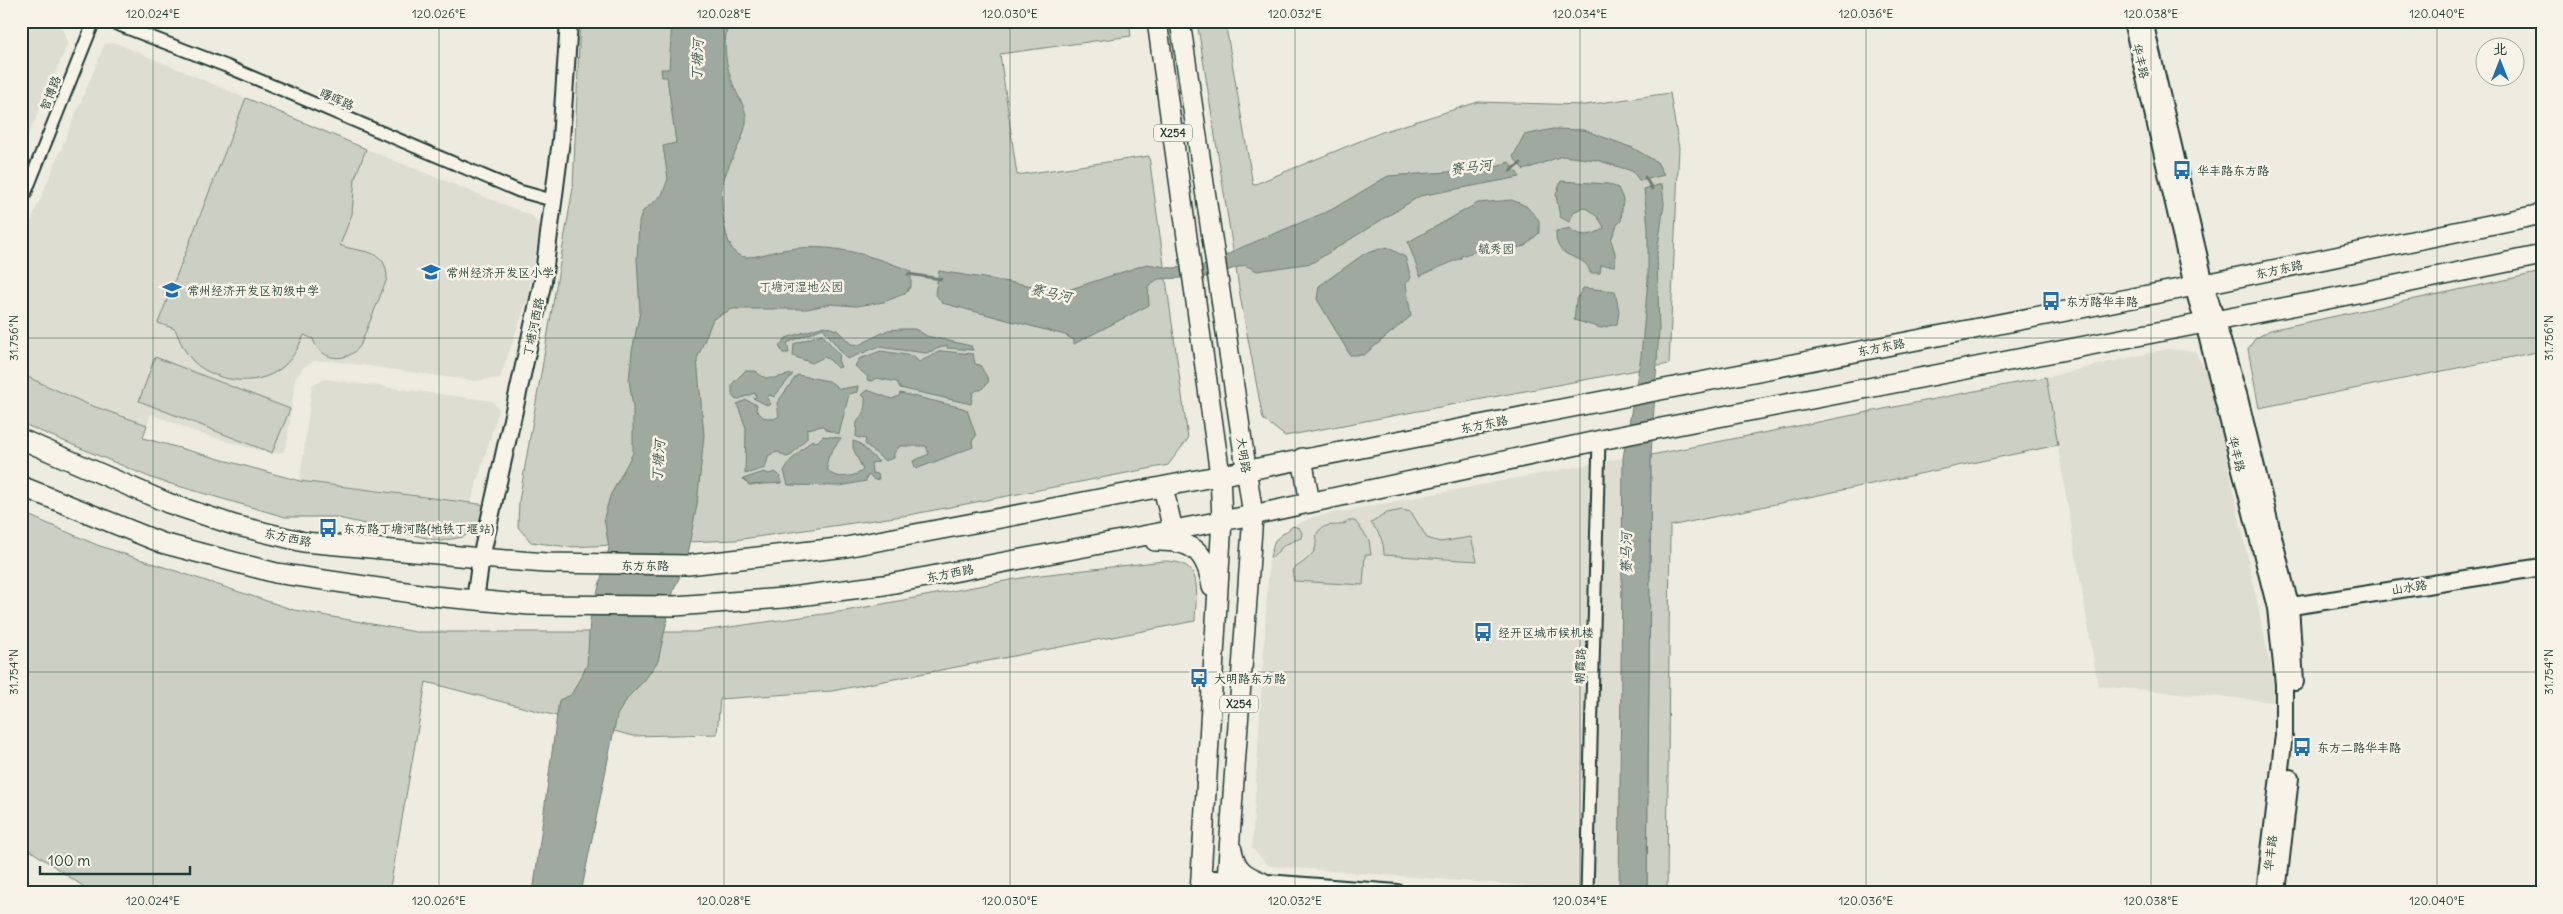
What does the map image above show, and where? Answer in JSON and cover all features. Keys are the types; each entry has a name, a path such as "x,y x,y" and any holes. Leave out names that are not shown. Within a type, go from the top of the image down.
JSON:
{"main road":[{"name":"X254","path":"1157,21 1220,475 1222,520 1200,885"},
{"name":"大明路","path":"1180,21 1253,515 1227,886"},
{"name":"东方东路","path":"1220,475 2199,285 2542,214"},
{"path":"1222,520 1607,439 2211,322 2542,255"},
{"name":"东方西路","path":"21,439 168,503 234,525 304,542 481,558 602,565"},
{"path":"1302,458 1310,503"},
{"path":"1173,530 1163,487 1220,475"},
{"path":"21,486 162,543 212,558 276,573 433,596 474,600"},
{"name":"东方东路","path":"602,565 688,565 846,547 1163,487"},
{"name":"东方西路","path":"474,600 529,605 675,606 783,598 884,585 1222,520"},
{"path":"1107,543 1177,540 1200,553 1209,570 1216,616"},
{"path":"1230,841 1234,862 1239,871 1262,882"}],"street":[{"name":"智博路","path":"21,204 94,21"},
{"name":"曙晖路","path":"109,21 226,66 519,191 555,201"},
{"name":"丁塘河西路","path":"474,600 481,558 543,282 555,201 569,21"},
{"name":"华丰路","path":"2132,21 2283,607 2295,690 2295,736 2277,893"},
{"name":"华丰路","path":"2144,21 2199,285"},
{"name":"朝霞路","path":"1588,893 1607,439"},
{"name":"山水路","path":"2283,607 2542,567"},
{"name":"华丰路","path":"2265,893 2284,735 2283,607"},
{"path":"1200,885 1227,886 1262,882 1397,893"}],"shaded area":[{"path":"21,21 47,21 62,28 68,43 21,153"},
{"name":"常州经济开发区初级中学","path":"116,43 366,149 532,216 540,227 528,298 500,378 474,381 332,361 314,361 304,367 295,379 287,444 283,452 271,454 201,434 151,414 147,425 87,404 21,374 21,245 105,44"},
{"path":"2167,349 2195,351 2210,378 2278,702 2098,686 2046,377"},
{"path":"325,379 493,401 499,409 471,502 300,481 312,385"},
{"path":"1623,458 1619,893 1269,866 1252,849 1269,560 1275,540 1293,526 1313,517"}],"green space":[{"name":"丁塘河湿地公园","path":"580,21 1129,21 1131,36 1000,54 1017,175 1149,156 1188,439 1168,465 909,515 735,540 568,547 531,542 518,527 519,501 573,188"},
{"name":"毓秀园","path":"1197,21 1225,21 1253,185 1382,132 1478,102 1585,105 1670,93 1679,148 1669,364 1285,436 1263,419 1241,301"},
{"path":"246,98 366,149 355,178 352,214 340,245 377,256 386,268 387,279 360,346 355,352 348,356 334,358 328,356 321,352 313,339 304,335 286,364 276,372 253,380 227,379 204,369 188,355 175,329 158,323"},
{"path":"2542,272 2542,351 2259,408 2248,349 2255,339 2270,330"},
{"path":"155,357 290,409 272,453 139,401"},
{"path":"21,374 87,404 147,425 143,438 300,481 487,505 478,527 463,537 440,541 334,517 285,517 154,479 21,423"},
{"path":"2046,377 2058,445 1670,526 1667,893 1647,893 1651,455"},
{"path":"1402,510 1411,512 1427,538 1440,542 1471,537 1477,561 1384,555 1381,538 1371,523 1387,513"},
{"path":"21,512 97,545 294,610 416,632 694,632 845,611 1032,576 1164,561 1177,562 1186,566 1192,572 1196,588 1195,621 832,691 720,699 717,734 633,736 426,682 389,893 93,893 21,844"},
{"path":"1348,521 1355,521 1369,540 1371,555 1365,555 1363,585 1294,581 1292,571 1313,552 1319,530 1325,526 1342,525"},
{"path":"1293,526 1299,528 1302,533 1301,538 1284,545 1273,557 1270,557 1275,540"}],"water":[{"name":"丁塘河","path":"672,21 730,21 725,45 727,63 731,79 746,114 744,131 722,187 724,223 729,243 733,250 743,257 760,256 782,250 800,248 848,251 879,259 911,271 911,285 906,293 884,302 856,306 830,304 807,309 732,309 713,319 697,359 704,435 697,505 685,565 674,589 658,661 644,681 629,696 617,715 581,893 533,893 559,700 571,695 587,665 590,620 609,548 604,518 610,496 633,453 633,407 629,380 632,351 640,312 637,259 639,223 642,212 662,195 668,179 663,146 676,143 667,77 662,77 661,69 669,69"},
{"path":"1553,129 1584,130 1633,148 1657,162 1664,175 1640,181 1632,171 1597,160 1562,156 1524,170 1513,157 1524,135"},
{"path":"1509,162 1520,177 1420,196 1312,263 1257,271 1245,265 1207,277 1158,279 1148,286 1149,305 1074,344 1074,340 1065,335 942,303 935,293 939,271 1065,291 1147,264 1172,268 1208,265 1240,248 1331,210 1388,176 1491,169"},
{"path":"1561,181 1608,184 1618,188 1623,199 1621,221 1617,225 1611,240 1615,253 1615,266 1601,265 1600,273 1590,273 1588,266 1565,253 1560,248 1556,231 1570,228 1582,235 1587,235 1596,233 1604,228 1596,216 1583,207 1574,212 1569,222 1560,217 1556,195"},
{"path":"1662,184 1664,204 1657,254 1659,330 1651,455 1647,893 1619,893 1623,458 1641,356 1648,280 1648,227 1644,189"},
{"path":"1512,200 1526,206 1539,220 1539,233 1525,246 1511,249 1502,245 1489,247 1461,256 1461,258 1420,276 1408,242 1478,203"},
{"path":"1387,247 1405,257 1411,278 1406,284 1411,316 1364,355 1350,355 1317,299 1319,286 1364,254"},
{"path":"1583,288 1615,291 1619,311 1617,324 1601,328 1574,320 1576,301"},
{"path":"824,326 837,330 851,344 859,345 888,330 915,329 927,336 971,346 973,350 947,348 947,345 926,353 878,347 847,359 823,328 787,343 789,353 783,353 779,346 786,338"},
{"path":"822,334 840,356 838,360 841,367 837,368 830,360 824,357 812,363 793,356 794,344"},
{"path":"881,351 913,356 919,362 941,351 973,354 975,364 980,365 989,381 981,390 973,393 971,404 900,388 897,382 876,378 872,381 867,380 868,377 855,366 859,359"},
{"path":"745,371 756,371 760,375 769,378 793,374 774,397 770,395 767,398 771,404 769,406 753,398 756,397 755,393 736,400 732,395 732,384"},
{"path":"797,375 829,381 840,389 858,386 857,392 849,394 839,434 827,430 823,426 807,429 807,438 790,456 786,457 778,452 769,455 765,468 745,474 746,428 737,404 746,400 757,405 756,410 763,417 774,419 779,416 777,403"},
{"path":"867,390 892,399 899,396 900,393 967,410 976,436 972,441 973,447 916,469 913,461 929,454 926,446 900,446 894,453 894,458 885,461 865,444 866,439 856,437 857,422 865,404 865,397 861,395"},
{"path":"823,436 841,438 828,458 827,468 830,473 847,476 863,470 853,448 853,441 859,443 879,462 871,463 872,473 878,474 879,479 874,480 871,476 867,476 866,481 840,486 788,485 784,471 790,461 812,440 817,442"},
{"path":"764,472 769,474 775,472 779,475 782,483 749,485 743,479"}],"waterway":[{"name":"赛马河","path":"1510,171 1521,163"},
{"name":"赛马河","path":"1645,177 1652,189"},
{"name":"赛马河","path":"908,274 941,279"}],"place":[{"name":"华丰路东方路","path":"2182,170"},
{"name":"常州经济开发区小学","path":"431,272"},
{"name":"常州经济开发区初级中学","path":"172,290"},
{"name":"东方路华丰路","path":"2051,301"},
{"name":"东方路丁塘河路(地铁丁堰站)","path":"328,528"},
{"name":"经开区城市候机楼","path":"1483,632"},
{"name":"大明路东方路","path":"1199,678"},
{"name":"东方二路华丰路","path":"2302,747"}]}
